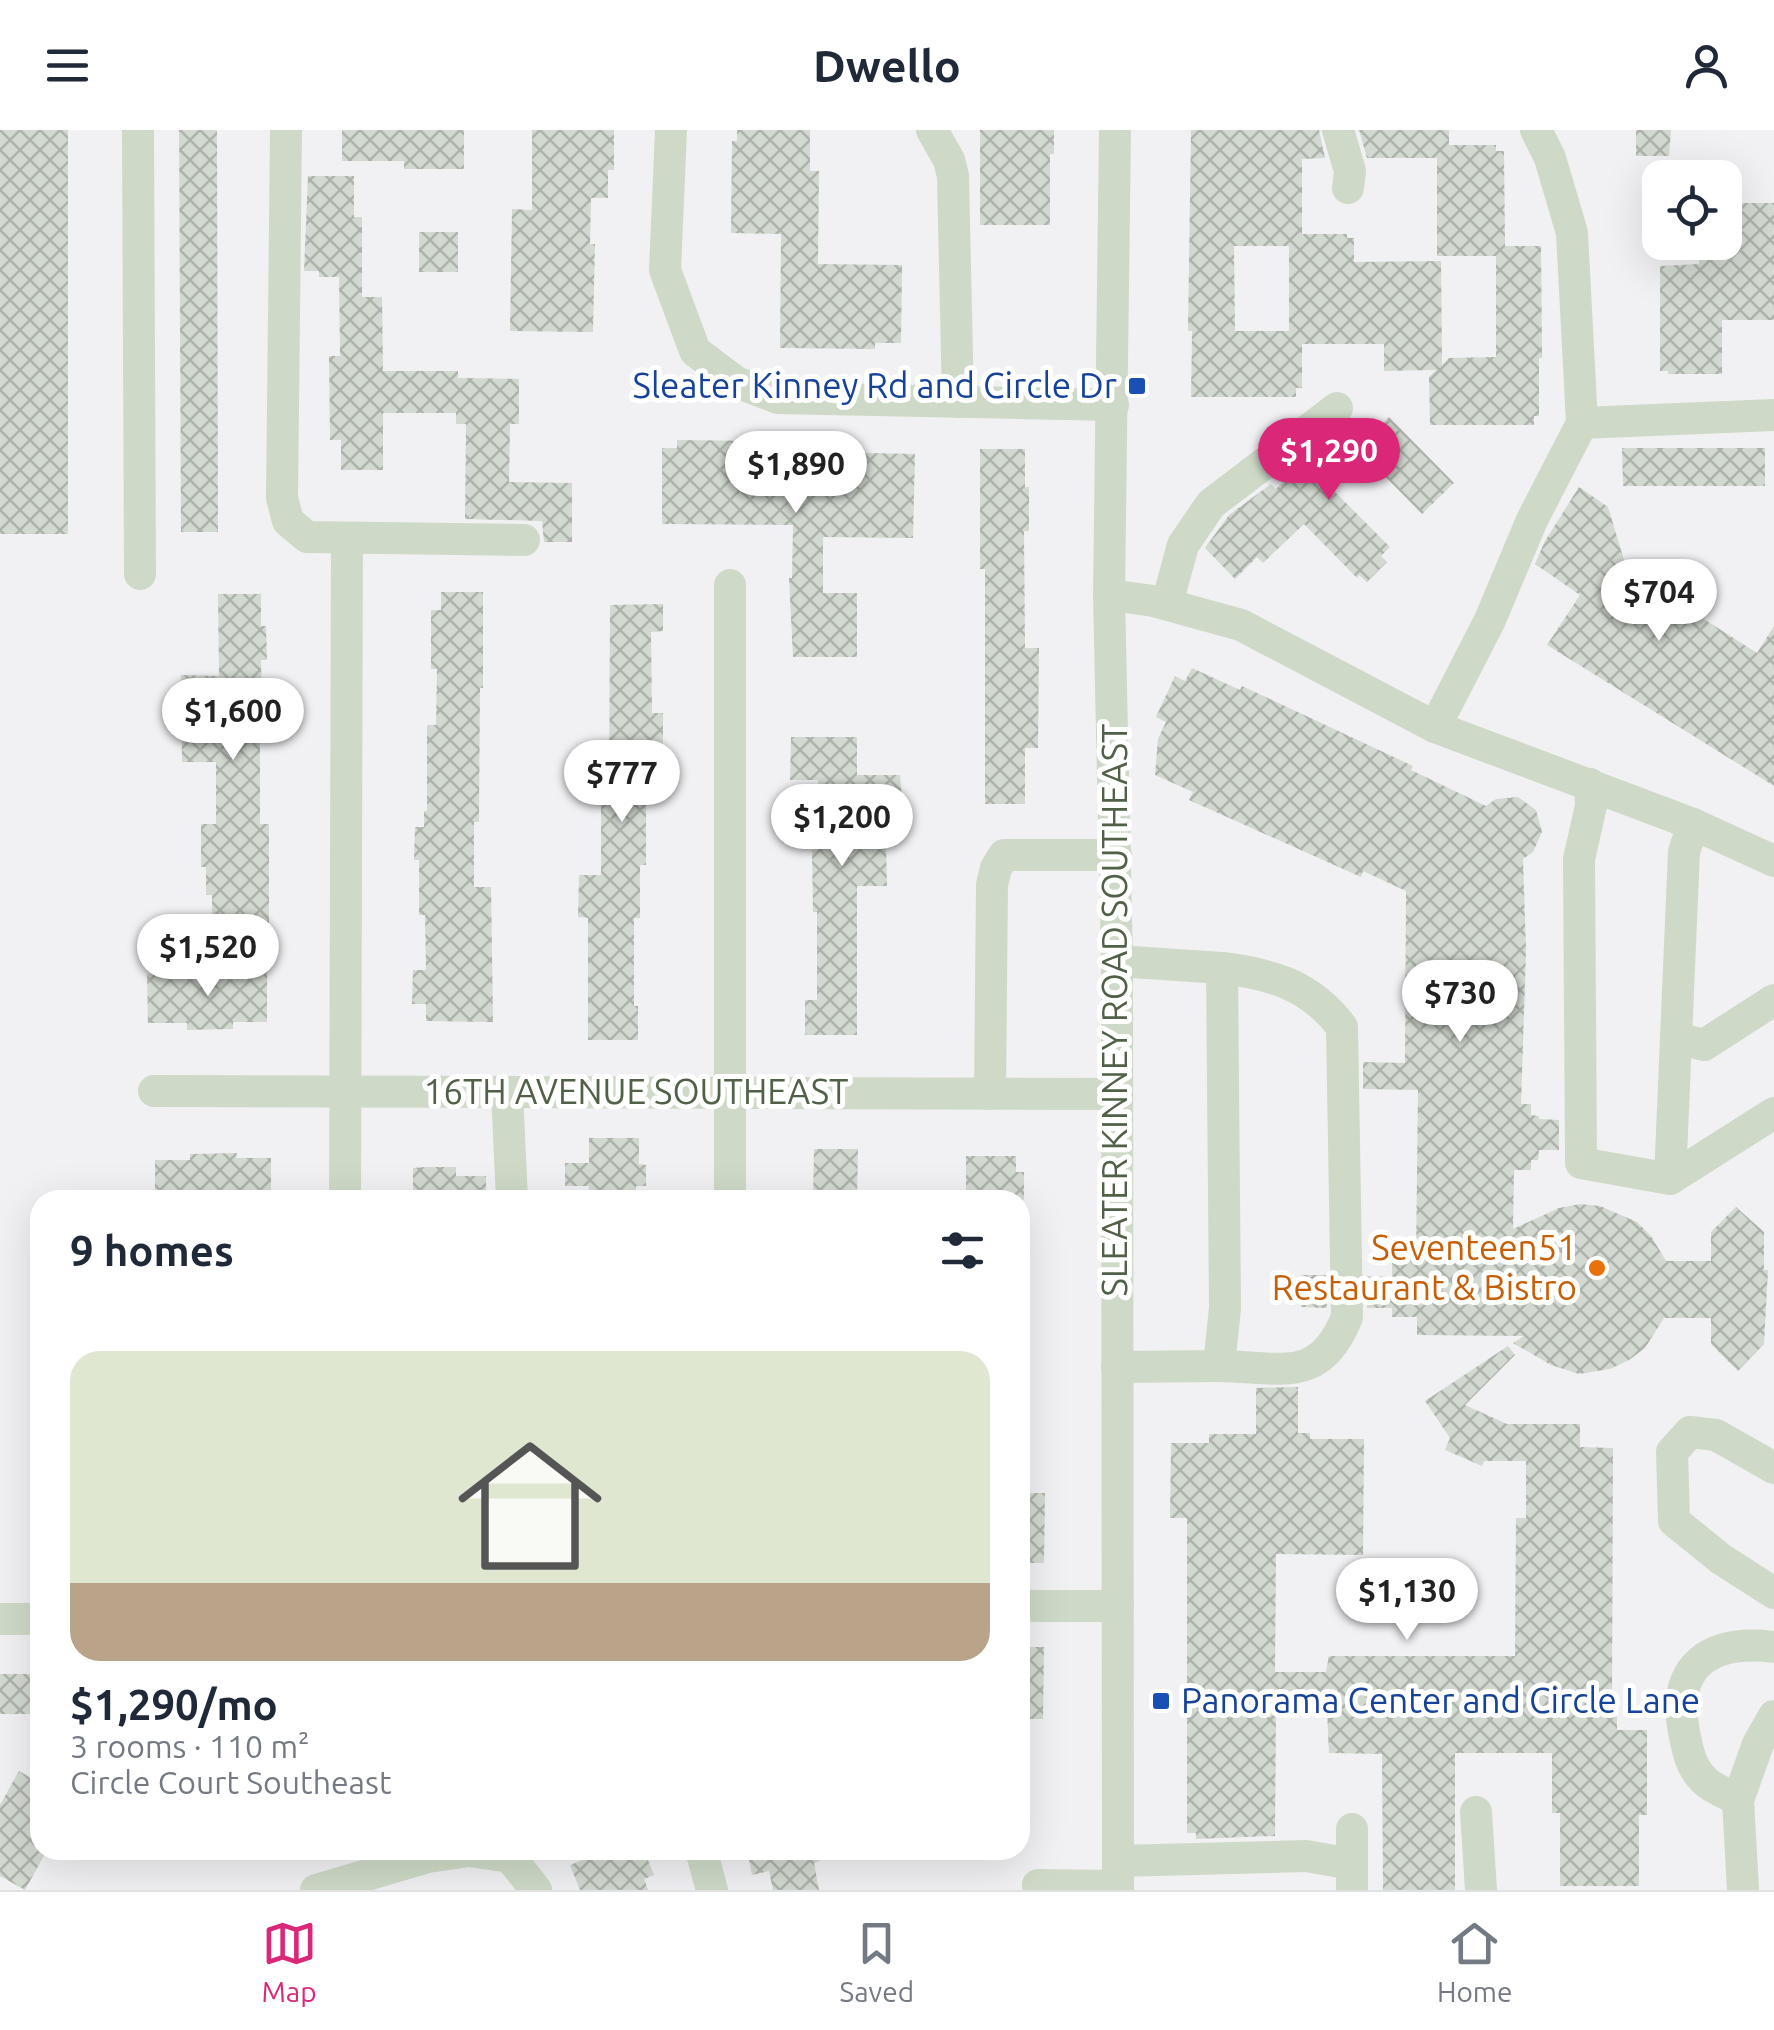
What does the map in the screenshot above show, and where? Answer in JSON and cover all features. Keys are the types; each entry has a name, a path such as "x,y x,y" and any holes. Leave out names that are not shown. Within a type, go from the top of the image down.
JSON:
{"street":[{"path":"138,130 140,574"},
{"path":"286,130 282,498 288,521 307,537 524,540"},
{"path":"670,130 665,270 695,351 736,382 778,398 1113,405"},
{"path":"932,130 949,160 953,176 958,402"},
{"name":"SLEATER KINNEY ROAD SOUTHEAST","path":"1114,130 1109,595 1117,960 1118,1879"},
{"path":"1338,130 1350,172 1348,188"},
{"path":"1436,727 1490,620 1532,520 1582,424 1572,233 1550,158 1536,130"},
{"path":"1167,604 1183,545 1211,504 1337,408"},
{"path":"1582,424 1774,416"},
{"path":"345,1190 347,539"},
{"path":"730,585 730,1190"},
{"path":"1109,595 1167,604 1241,625 1436,727 1694,824 1774,861"},
{"path":"1590,784 1588,820 1579,859 1581,1163 1670,1179 1774,1112"},
{"path":"1670,1179 1684,852 1694,824"},
{"path":"990,1094 992,886 996,868 1004,855 1116,855"},
{"path":"1117,960 1266,974 1324,1003 1342,1027 1347,1317 1337,1342 1322,1358 1304,1368 1117,1368"},
{"path":"1218,1366 1226,1308 1222,968"},
{"path":"1676,1038 1704,1045 1774,1000"},
{"name":"16TH AVENUE SOUTHEAST","path":"154,1091 1117,1094"},
{"path":"507,1092 512,1190"},
{"path":"1774,1468 1716,1435 1690,1432 1672,1452 1674,1521 1774,1593"},
{"path":"1030,1606 1118,1606"},
{"path":"0,1619 30,1619"},
{"path":"1738,1800 1706,1783 1690,1761 1680,1712 1683,1682 1697,1660 1719,1650 1752,1644 1774,1647"},
{"path":"1743,1890 1738,1800 1758,1744 1774,1716"},
{"path":"1476,1812 1482,1890"},
{"path":"1038,1886 1306,1856 1352,1877 1352,1829"},
{"path":"334,1888 422,1860"},
{"path":"512,1860 536,1890"},
{"path":"704,1860 712,1890"}],"building":[{"path":"0,130 68,130 68,534 0,534"},
{"path":"179,130 217,130 218,532 181,532"},
{"path":"342,130 464,130 464,169 404,169 404,161 342,161"},
{"path":"532,130 614,130 614,170 608,170 608,198 591,198 590,244 595,244 593,332 510,331 512,209 532,210"},
{"path":"737,130 810,130 810,171 819,171 818,264 902,265 901,343 875,343 875,349 780,348 781,234 731,233 732,141 737,141"},
{"path":"980,130 1054,130 1050,225 980,225"},
{"path":"1191,130 1319,130 1325,158 1302,159 1302,234 1347,234 1347,238 1354,238 1354,262 1441,261 1442,365 1449,358 1496,357 1496,256 1437,256 1437,158 1367,158 1359,130 1449,130 1449,145 1496,145 1496,151 1504,151 1505,246 1541,246 1542,358 1539,416 1534,416 1534,425 1430,425 1429,377 1436,370 1384,371 1384,344 1302,344 1302,388 1296,388 1296,397 1191,397 1192,331 1188,331","holes":["1234,246 1289,246 1289,331 1235,331"]},
{"path":"1636,130 1671,130 1669,156 1636,156"},
{"path":"308,176 354,176 354,217 362,217 362,297 382,297 383,371 458,371 458,378 519,379 519,424 510,424 509,482 572,483 572,542 544,542 542,521 465,519 466,424 456,424 456,413 383,413 383,470 341,470 341,440 330,440 329,356 340,356 339,277 319,277 319,271 304,271"},
{"path":"1742,203 1774,203 1774,320 1722,320 1722,374 1668,374 1660,371 1660,266 1699,264 1699,260 1742,260"},
{"path":"419,232 458,232 458,272 419,272"},
{"path":"1389,417 1454,483 1422,514 1363,454 1330,487 1390,547 1381,556 1387,562 1367,582 1359,575 1357,578 1304,524 1263,563 1257,557 1235,579 1205,548 1229,515 1271,484 1276,489 1314,451 1346,427 1362,443"},
{"path":"677,440 773,441 773,456 822,457 822,452 915,454 913,538 823,537 823,593 857,593 857,657 793,657 789,578 793,525 662,524 662,448 677,448"},
{"path":"1622,448 1765,448 1765,486 1623,486"},
{"path":"980,449 1025,449 1029,531 1024,531 1025,648 1039,648 1038,748 1025,748 1025,804 985,804 985,569 980,569"},
{"path":"1579,487 1608,507 1627,570 1757,653 1774,626 1774,786 1547,645 1580,595 1535,564"},
{"path":"441,592 483,592 479,822 474,822 474,887 491,887 493,1022 426,1021 426,1004 412,1004 413,970 426,970 425,915 419,915 419,860 414,860 415,827 424,827 427,811 427,725 436,725 437,669 431,669 431,610 441,610"},
{"path":"218,594 261,594 261,626 266,626 267,660 261,660 262,709 275,709 275,743 260,743 260,824 269,824 269,927 212,927 212,895 206,895 206,867 201,867 201,824 216,824 216,762 182,762 181,675 219,676"},
{"path":"663,604 663,631 651,632 652,713 663,713 663,750 652,750 652,804 646,804 646,865 640,865 640,918 634,918 638,1040 588,1040 588,918 578,917 579,875 601,875 601,800 609,801 610,605"},
{"path":"1192,668 1240,690 1242,686 1413,766 1411,770 1486,806 1496,799 1518,797 1536,810 1542,832 1533,852 1523,859 1526,951 1521,1104 1531,1104 1531,1115 1539,1119 1559,1120 1559,1150 1539,1150 1538,1160 1531,1160 1531,1170 1514,1170 1513,1229 1559,1208 1600,1206 1637,1222 1666,1261 1711,1261 1711,1232 1736,1207 1764,1232 1764,1270 1768,1270 1764,1344 1738,1371 1711,1344 1711,1318 1664,1318 1645,1348 1629,1360 1610,1369 1579,1374 1551,1365 1513,1343 1524,1336 1417,1335 1417,1317 1392,1317 1392,1308 1367,1308 1366,1276 1392,1276 1392,1258 1416,1258 1418,1090 1363,1089 1363,1062 1405,1063 1406,891 1363,871 1361,877 1189,800 1193,792 1155,775 1158,739 1166,722 1156,717 1175,676 1185,681"},
{"path":"791,737 857,737 857,775 900,775 902,800 885,802 887,886 857,886 857,1035 805,1035 805,1000 817,1000 812,850 818,850 818,780 790,780"},
{"path":"267,972 267,1022 233,1022 233,1029 187,1030 187,1023 148,1023 147,974"},
{"path":"589,1138 639,1138 639,1164 646,1165 646,1186 636,1186 636,1190 589,1190 589,1186 565,1186 565,1163 589,1163"},
{"path":"814,1149 858,1149 857,1190 813,1190"},
{"path":"237,1153 236,1158 271,1158 271,1190 155,1190 155,1160 190,1160 190,1154"},
{"path":"966,1156 1016,1156 1016,1172 1024,1172 1024,1190 966,1190"},
{"path":"456,1167 456,1176 486,1176 486,1190 413,1190 413,1168"},
{"path":"1301,1275 1326,1275 1327,1308 1301,1307"},
{"path":"1508,1346 1515,1355 1465,1405 1507,1424 1580,1424 1580,1447 1613,1448 1612,1697 1617,1697 1617,1730 1647,1730 1647,1815 1639,1815 1639,1886 1560,1886 1560,1813 1552,1813 1552,1753 1455,1753 1455,1890 1383,1890 1382,1754 1329,1753 1327,1711 1276,1711 1275,1836 1196,1839 1196,1833 1187,1833 1187,1518 1170,1518 1171,1443 1209,1443 1209,1434 1256,1434 1256,1388 1298,1387 1298,1433 1310,1433 1310,1439 1364,1439 1363,1555 1276,1554 1275,1672 1326,1672 1329,1656 1515,1656 1516,1518 1526,1518 1526,1461 1484,1461 1482,1466 1445,1450 1450,1438 1425,1401"},
{"path":"1030,1493 1045,1493 1044,1563 1030,1563"},
{"path":"1030,1647 1044,1647 1043,1719 1030,1719"},
{"path":"0,1674 30,1674 30,1714 0,1714"},
{"path":"19,1771 30,1777 30,1860 42,1860 25,1890 0,1876 0,1805"},
{"path":"582,1860 648,1860 654,1875 644,1879 648,1890 580,1890 570,1865"},
{"path":"749,1860 820,1860 814,1863 819,1890 773,1890 769,1871 752,1875"}],"place":[{"name":"Sleater Kinney Rd and Circle Dr","path":"1137,386"},
{"name":"Seventeen51 Restaurant & Bistro","path":"1597,1268"},
{"name":"Panorama Center and Circle Lane","path":"1161,1701"}]}
